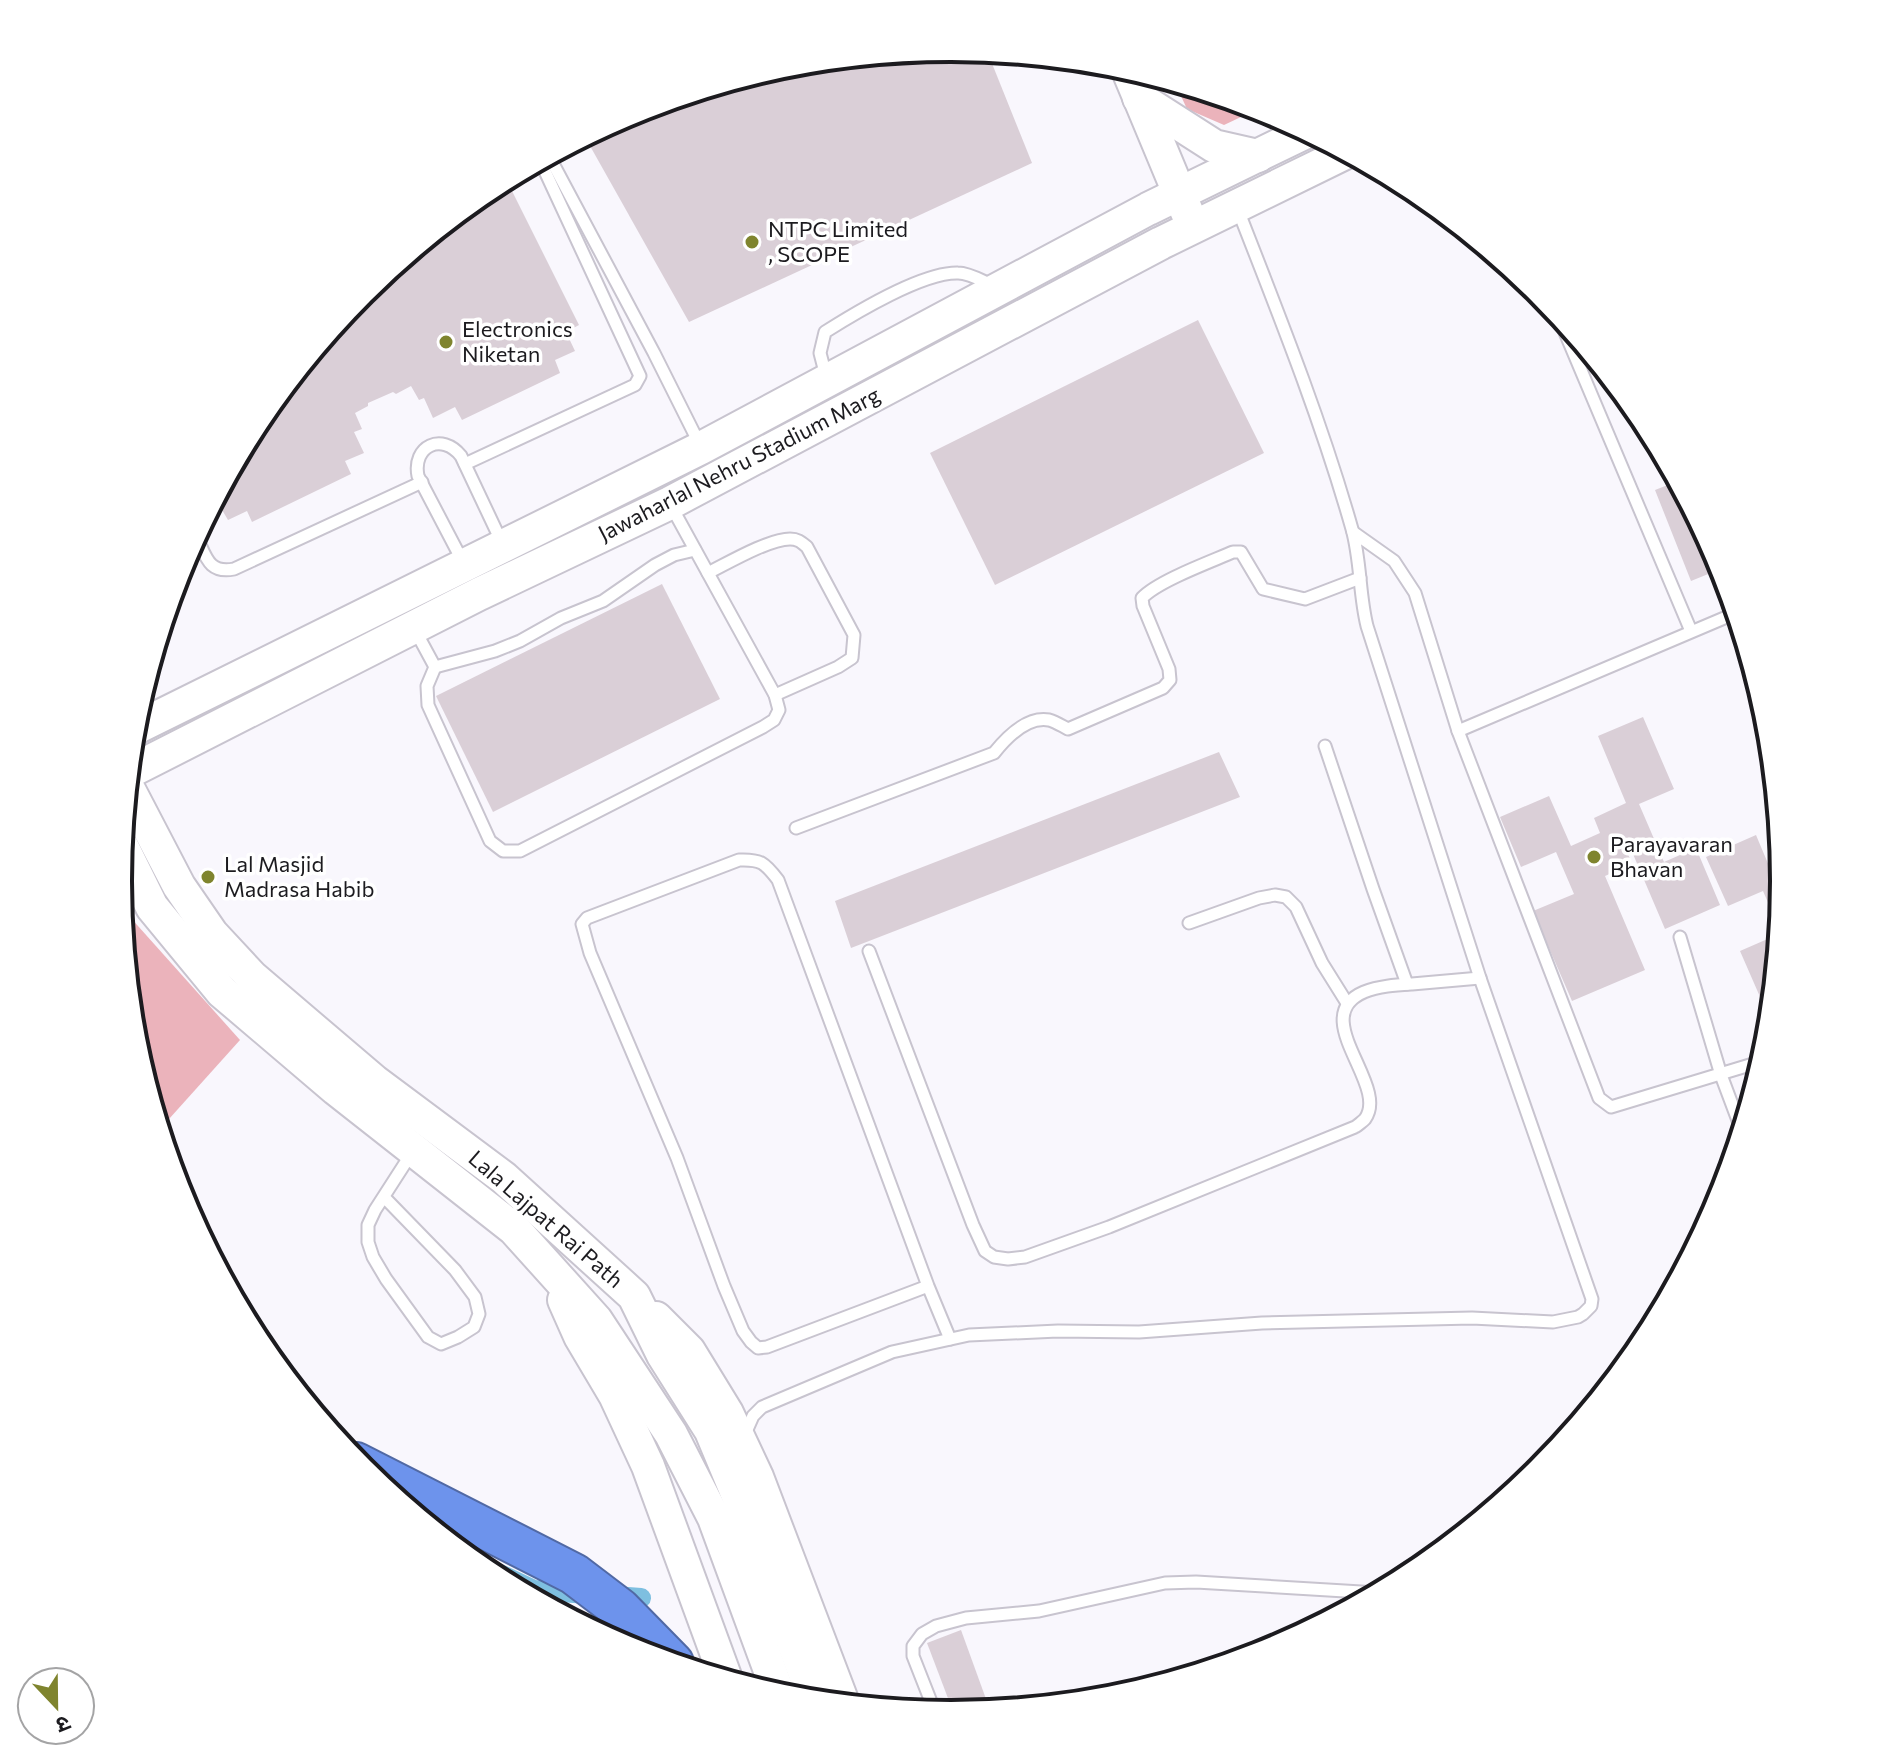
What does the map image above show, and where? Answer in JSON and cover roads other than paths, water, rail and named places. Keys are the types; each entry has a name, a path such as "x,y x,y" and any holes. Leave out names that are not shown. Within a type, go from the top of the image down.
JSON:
{"highway":[{"path":"397,1484 574,1574 620,1609 656,1645"}],"main road":[{"path":"1133,83 1194,227"},
{"path":"1139,98 1214,146 1258,156"},
{"name":"Jawaharlal Nehru Stadium Marg","path":"148,723 472,580 701,448 827,380 1179,193 1295,137"},
{"name":"Jawaharlal Nehru Stadium Marg","path":"511,560 670,503 1236,205 1335,158"},
{"name":"Jawaharlal Nehru Stadium Marg","path":"141,766 414,628 472,580"},
{"name":"Lala Lajpat Rai Path","path":"137,804 179,886 212,934 252,977 374,1081 504,1178 634,1296 663,1355 711,1431 810,1687"},
{"name":"Lala Lajpat Rai Path","path":"133,867 152,907 222,992 336,1089 514,1229 596,1320 671,1434 714,1518 773,1680"},
{"path":"551,1272 580,1336 615,1395 648,1466 721,1666"},
{"path":"634,1296 689,1351 727,1413 757,1477 839,1692"}],"lane":[{"path":"554,165 701,448"},
{"path":"465,464 635,385 640,376 545,171"},
{"path":"741,1443 753,1416 762,1407 892,1352 969,1335 1058,1331 1139,1332 1262,1323 1472,1318 1553,1322 1578,1317 1591,1306 1592,1299 1480,978 1367,626 1361,603 1353,532 1311,397 1236,205"},
{"path":"827,380 820,353 825,332 859,310 929,278 960,273 999,288"},
{"path":"1570,345 1691,631"},
{"path":"472,580 418,476 417,464 421,453 430,446 442,444 453,447 461,456 511,560"},
{"path":"203,550 210,565 222,571 234,569 422,482"},
{"path":"435,667 427,686 428,705 490,841 503,851 520,851 774,720 779,710 775,695 670,503"},
{"path":"1353,532 1394,561 1415,593 1458,731 1601,1100 1611,1107 1749,1066"},
{"path":"708,573 774,541 799,540 807,547 854,635 854,650 852,658 838,667 775,695"},
{"path":"435,667 520,641 561,618 603,601 674,555 695,550"},
{"path":"796,828 994,753 1009,734 1035,721 1047,719 1068,729 1163,688 1170,680 1169,669 1142,598 1147,592 1233,552 1241,552 1263,589 1305,599 1360,578"},
{"path":"1458,731 1727,617"},
{"path":"414,628 435,667"},
{"path":"1325,746 1407,984"},
{"path":"928,1286 767,1347 758,1348 751,1342 743,1331 724,1286 677,1158 590,953 582,924 587,918 739,860 752,859 766,864 778,880 950,1339"},
{"path":"1189,923 1259,898 1275,895 1286,897 1296,907 1322,963 1347,1003"},
{"path":"1680,937 1736,1115"},
{"path":"869,951 973,1225 985,1251 994,1257 1008,1259 1025,1257 1109,1227 1355,1127 1365,1120 1369,1108 1368,1094 1344,1026 1342,1014 1347,1003 1363,992 1383,987 1480,978"},
{"path":"384,1197 455,1270 475,1297 479,1314 474,1327 458,1337 441,1344 428,1337 386,1279 368,1242 368,1225 384,1197 414,1149"},
{"path":"930,1699 913,1656 913,1646 922,1634 936,1626 966,1618 1051,1609 1165,1583 1196,1582 1358,1592"}],"waterway":[{"path":"543,1591 641,1598"}],"place":[{"name":"NTPC Limited , SCOPE","path":"752,242"},
{"name":"Electronics Niketan","path":"446,342"},
{"name":"Parayavaran Bhavan","path":"1594,857"},
{"name":"Lal Masjid Madrasa Habib","path":"208,877"}]}
